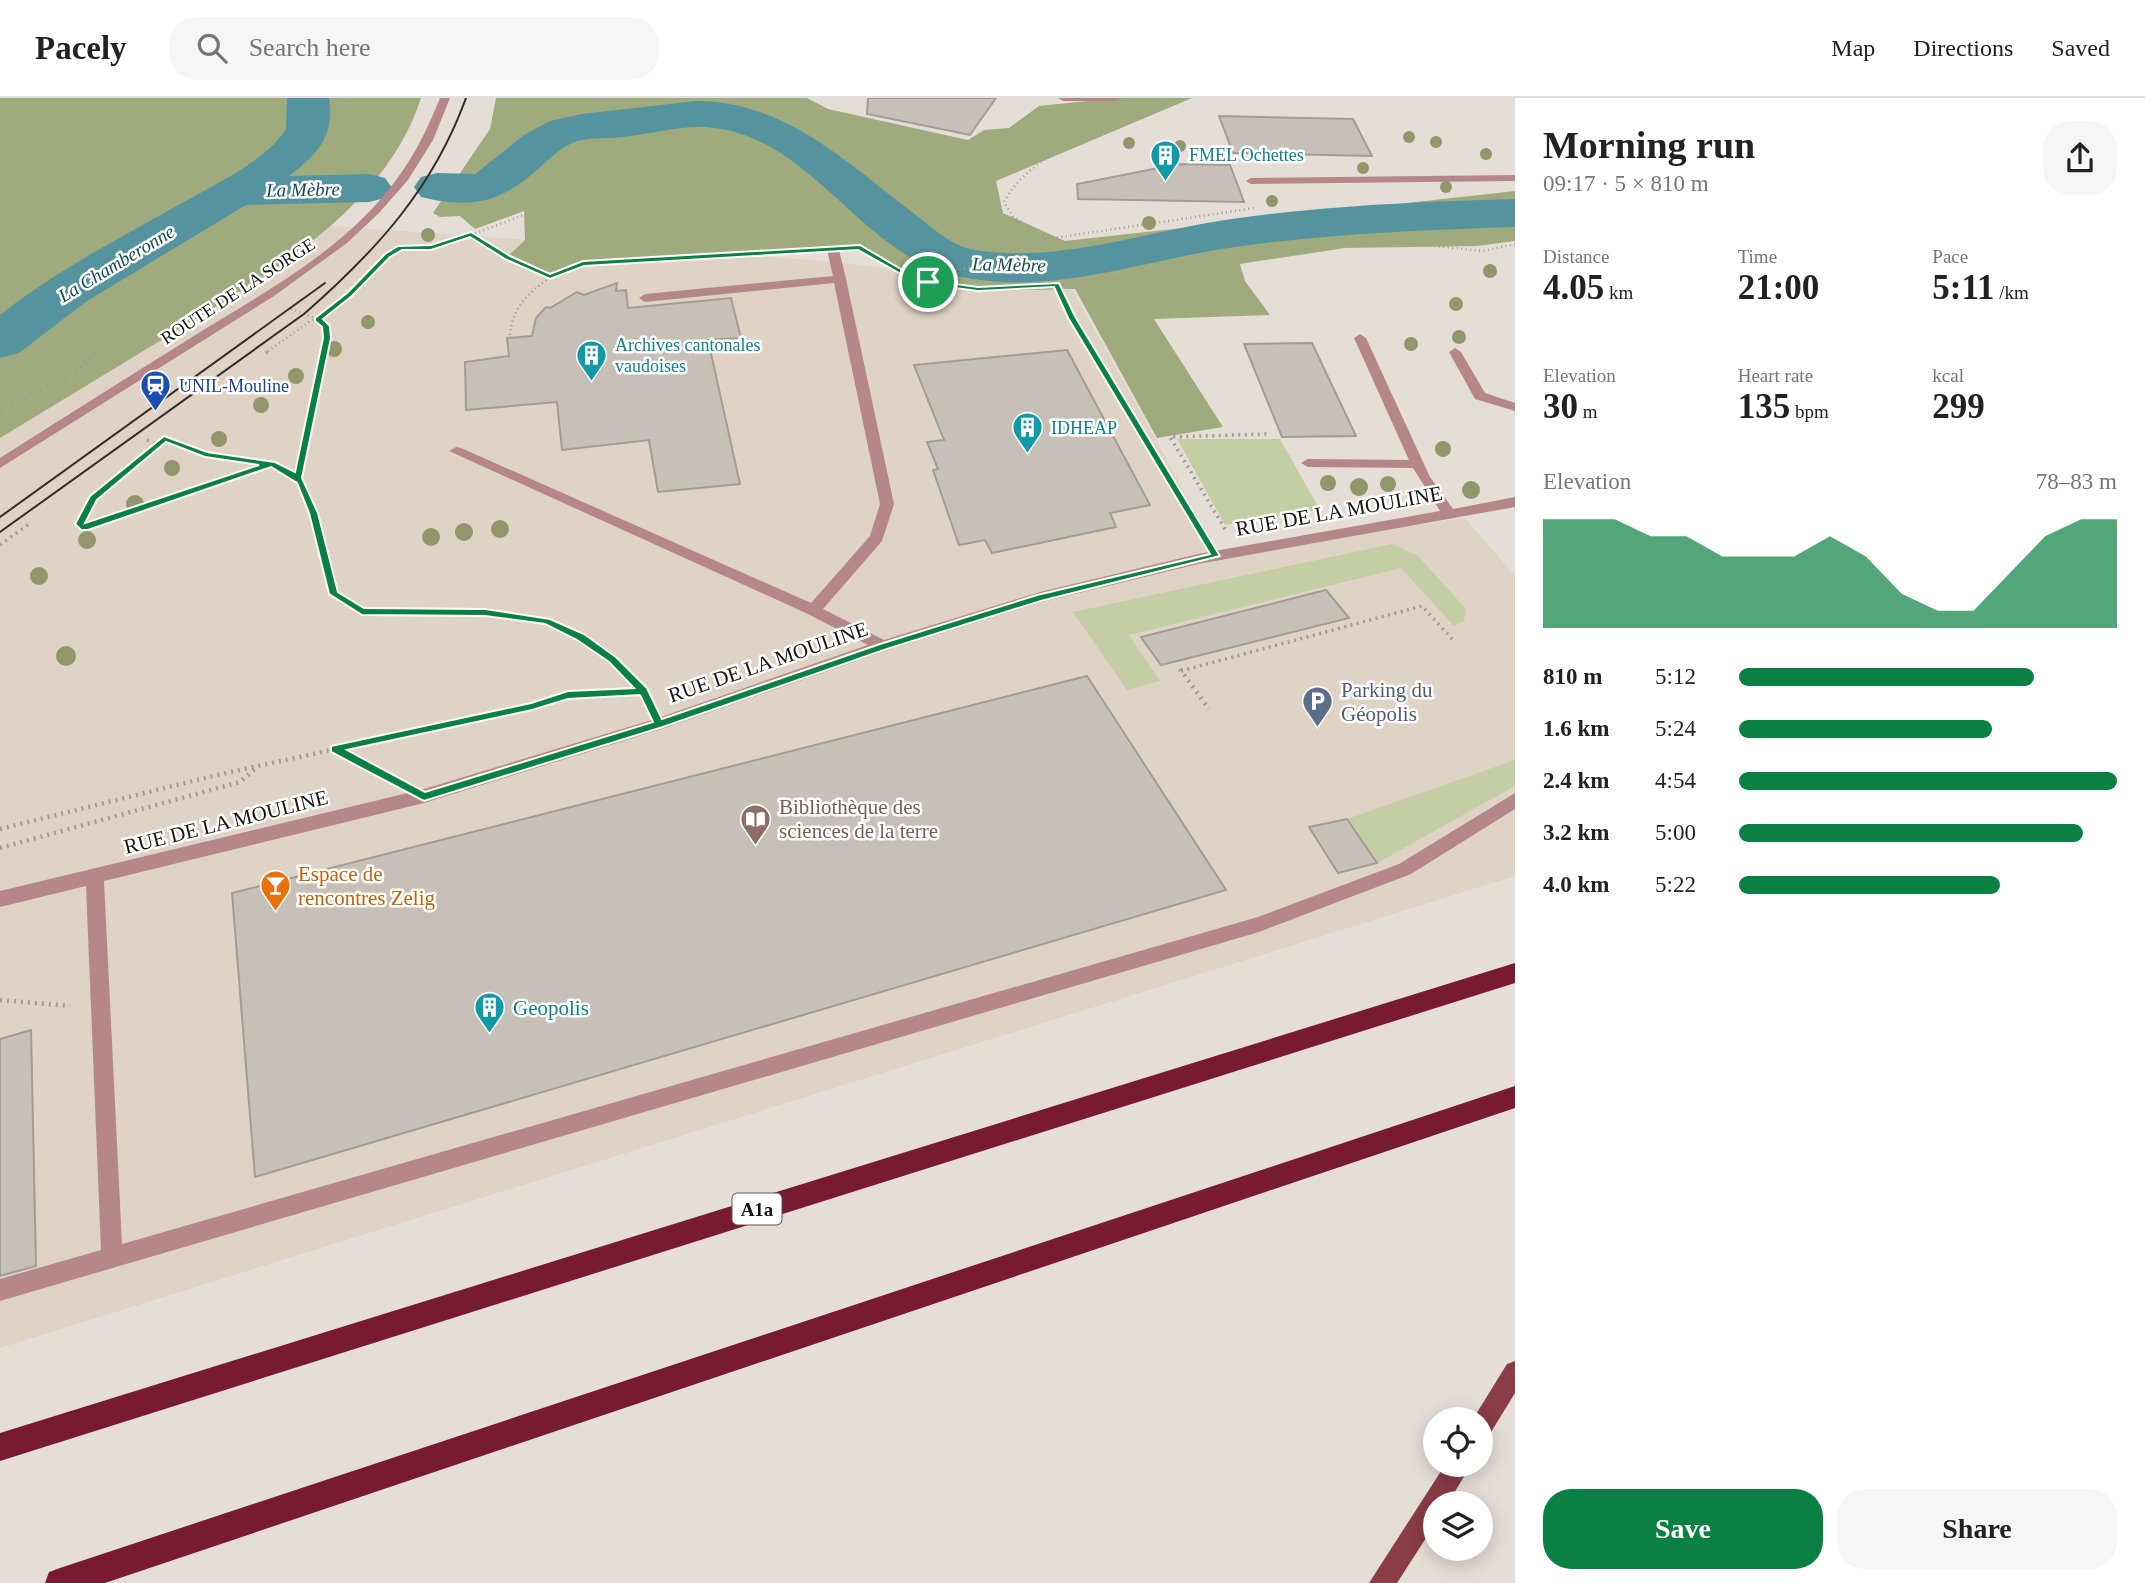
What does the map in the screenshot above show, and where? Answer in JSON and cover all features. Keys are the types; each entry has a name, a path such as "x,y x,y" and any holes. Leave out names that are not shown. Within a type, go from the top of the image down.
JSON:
{"highway":[{"name":"A1a","path":"0,1447 1515,973"},
{"path":"60,1583 1515,1097"}],"main road":[{"path":"1493,1408 1515,1372"},
{"path":"1382,1583 1451,1477"}],"street":[{"name":"ROUTE DE LA SORGE","path":"0,464 324,257 378,209 400,181 428,139 445,98"},
{"path":"1063,98 1117,98"},
{"path":"1251,181 1515,178"},
{"path":"813,610 877,538 887,504 833,250"},
{"path":"645,298 840,279"},
{"path":"1360,338 1418,464 1450,515"},
{"path":"1455,352 1480,396 1515,407"},
{"path":"456,451 813,610 883,646"},
{"path":"1308,463 1418,464"},
{"name":"RUE DE LA MOULINE","path":"0,899 424,796 659,724 883,646 1040,597 1215,556 1515,502"},
{"path":"0,1290 1259,924 1405,869 1515,800"},
{"path":"94,878 112,1258"}],"path":[{"path":"0,410 76,372 92,354 155,310 184,272 223,251 237,235 256,227 273,228 300,202 306,177 337,145 345,130 349,103 346,98"},
{"path":"1135,117 1182,98"},
{"path":"1048,239 1013,217 1004,202 1008,190 1043,162 1097,132 1122,122"},
{"path":"316,167 384,175"},
{"path":"265,353 309,322 318,319 401,248 431,247 570,200 666,173 710,172 756,184 825,226"},
{"path":"928,282 1048,239 1259,208 1251,181"},
{"path":"273,228 296,257"},
{"path":"471,235 507,257 550,277"},
{"path":"510,335 510,323 516,308 530,292 550,277 583,264 860,247 917,281 978,289 1057,285 1335,243 1397,242 1483,251 1515,244"},
{"path":"1057,285 1072,318 1215,556"},
{"path":"318,319 326,326 326,349 298,477 313,513 334,594 362,612 485,613 547,621 581,637 612,659 643,691 659,724"},
{"path":"1243,551 1220,522 1170,437 1268,434"},
{"path":"271,464 85,527 79,524 94,499 164,439 205,454 271,464 298,477"},
{"path":"147,440 156,444"},
{"path":"0,545 29,524"},
{"path":"1209,709 1180,669 1422,606 1453,640"},
{"path":"0,829 258,766 532,706 568,695 643,691"},
{"path":"335,749 424,796"},
{"path":"0,848 240,782 258,766"},
{"path":"0,1000 44,1004"}],"shaded area":[{"path":"0,98 421,98 411,127 389,164 360,199 330,226 825,261 1073,291 1219,554 1465,518 1515,576 1515,876 0,1348"}],"green space":[{"path":"0,98 421,98 403,139 379,175 350,208 317,238 243,290 0,438"},
{"path":"496,98 807,98 828,109 968,140 984,130 1009,128 1039,106 1117,98 1192,98 996,181 1003,213 1065,241 1515,191 1515,241 1477,246 1345,248 1240,264 1245,281 1270,315 1154,319 1223,427 1157,438 1075,289 979,291 915,282 858,248 583,264 550,277 507,257 525,240 524,211 475,229 460,216 440,217 433,213 490,129"},
{"path":"1177,439 1280,439 1320,510 1225,525"},
{"path":"1392,544 1418,556 1466,609 1464,621 1454,626 1401,568 1129,635 1160,681 1127,690 1073,612"},
{"path":"1515,760 1515,786 1377,863 1347,819"}],"building":[{"path":"868,98 996,98 970,135 867,114"},
{"path":"1219,116 1353,119 1372,156 1233,153"},
{"name":"FMEL Ochettes","path":"1179,164 1230,165 1244,202 1078,199 1077,184"},
{"name":"Archives cantonales vaudoises","path":"617,283 616,291 626,290 628,308 731,298 741,338 708,340 740,484 658,492 649,440 562,450 557,402 466,410 465,362 509,356 507,338 532,336 536,318 546,307 550,308 577,292 584,295"},
{"path":"1312,343 1356,436 1282,437 1244,344"},
{"name":"IDHEAP","path":"1067,350 1150,505 1110,513 1116,527 992,553 985,540 959,545 933,470 938,469 927,442 944,440 914,365"},
{"path":"1326,590 1349,618 1161,665 1141,637"},
{"name":"Geopolis","path":"1087,676 1226,890 255,1177 232,893"},
{"path":"1347,819 1377,863 1338,873 1309,827"},
{"path":"31,1030 36,1266 0,1276 0,1039"}],"waterway":[{"name":"La Chamberonne","path":"0,342 69,290 236,191 282,160 303,139 308,129 308,98"},
{"name":"La Mèbre","path":"437,187 485,187 507,173 540,145 566,130 706,114 736,118 764,127 814,157 932,250 960,262 994,267 1063,265 1233,233 1303,225 1515,213"},
{"name":"La Mèbre","path":"237,191 369,188"}],"tram line":[{"path":"0,532 304,314 330,290 400,217 437,161 466,98"},
{"path":"0,517 325,283"}],"place":[{"name":"FMEL Ochettes","path":"1166,182"},
{"name":"Archives cantonales vaudoises","path":"592,382"},
{"name":"UNIL-Mouline","path":"156,413"},
{"name":"IDHEAP","path":"1028,455"},
{"name":"Parking du Géopolis","path":"1318,729"},
{"name":"Bibliothèque des sciences de la terre","path":"756,846"},
{"name":"Espace de rencontres Zelig","path":"275,913"},
{"name":"Geopolis","path":"490,1035"}],"route":[{"path":"928,282 917,281 860,247 583,264 550,277 507,257 471,235 431,247 401,248 388,256 350,294 318,319 326,326 327,338 298,477 271,464 205,454 164,439 94,499 79,524 85,527 271,464 301,481 313,513 334,594 362,612 485,613 547,621 581,637 612,659 643,691 659,724 424,796 335,749 532,706 568,695 643,691 659,724 883,646 1040,597 1215,556 1091,344 1072,318 1057,285 978,289 928,282"}]}
